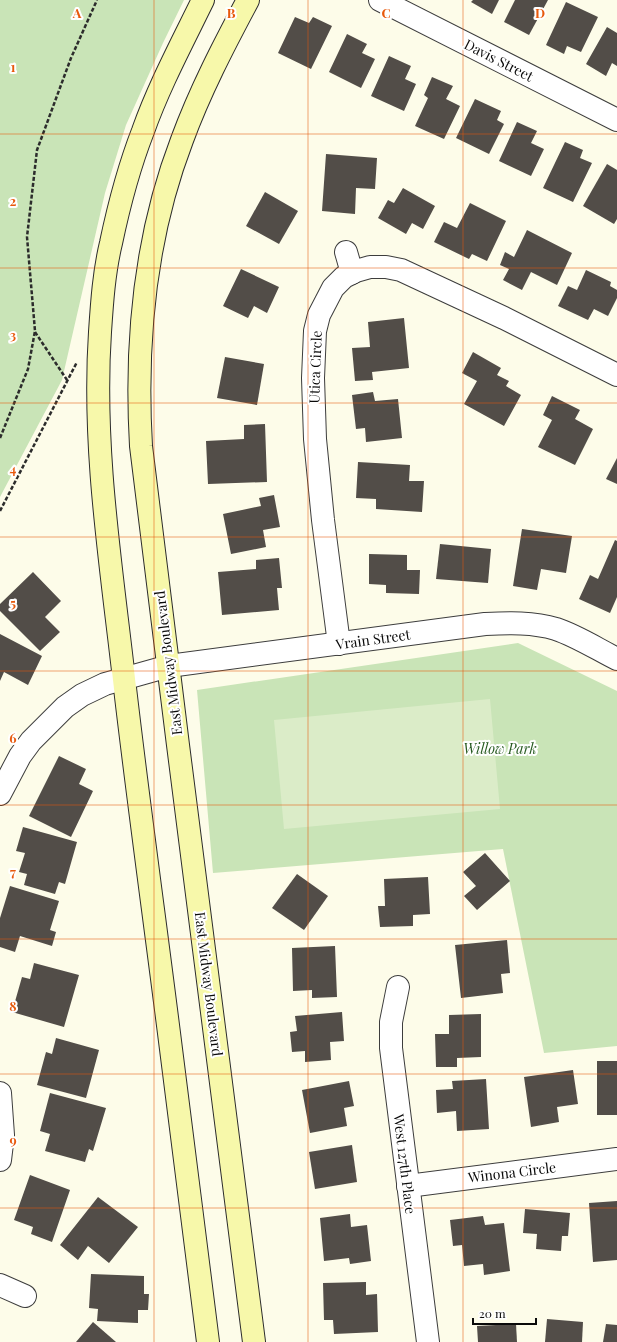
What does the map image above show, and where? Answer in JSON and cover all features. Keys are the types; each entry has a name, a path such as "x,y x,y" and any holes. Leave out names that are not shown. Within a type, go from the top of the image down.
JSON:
{"main road":[{"path":"203,0 159,90 134,154 110,245 102,303 98,364 99,442 108,548 208,1342"},
{"name":"East Midway Boulevard","path":"248,0 209,76 182,140 160,209 151,248 140,329 139,407 140,439 254,1342"}],"street":[{"name":"Davis Street","path":"380,0 414,7 617,120"},
{"path":"346,252 352,273"},
{"name":"Utica Circle","path":"339,644 323,520 315,439 313,378 315,331 319,316 333,288 344,277 370,267 386,267 402,270 504,318 617,375"},
{"name":"Vrain Street","path":"0,794 20,756 31,741 65,707 82,694 105,684 169,666 485,624 514,623 542,626 557,630 617,659"},
{"name":"West 127th Place","path":"398,987 391,1022 391,1048 428,1342"},
{"path":"0,1094 3,1134 0,1160"},
{"name":"Winona Circle","path":"408,1186 617,1159"},
{"path":"0,1285 25,1296"}],"path":[{"path":"0,438 28,369 35,331 28,237 37,150 71,58 97,0"},
{"path":"0,511 67,380 35,331"}],"green space":[{"path":"0,0 184,0 126,125 105,193 62,380 0,497"},
{"name":"Willow Park","path":"518,643 617,691 617,1046 544,1053 503,849 213,873 197,690"},
{"path":"490,699 500,809 284,829 274,720"}],"building":[{"path":"473,0 499,0 492,14 471,2"},
{"path":"515,0 548,0 529,35 504,22"},
{"path":"566,2 598,17 581,52 567,46 564,54 546,45"},
{"path":"295,17 309,23 313,17 332,26 311,69 278,53"},
{"path":"607,27 617,33 617,66 612,63 606,76 586,64"},
{"path":"347,34 367,44 362,53 375,59 361,88 329,72"},
{"path":"389,56 411,66 405,79 416,84 404,111 371,96"},
{"path":"432,77 453,86 446,99 460,106 444,139 415,126 428,98 424,95"},
{"path":"475,99 501,111 497,120 504,124 489,154 456,138"},
{"path":"517,122 537,131 531,143 544,149 531,176 499,161"},
{"path":"565,142 583,150 580,158 592,163 573,202 543,188"},
{"path":"326,154 377,158 375,189 356,188 355,214 322,211"},
{"path":"607,164 617,170 617,219 614,224 583,206"},
{"path":"403,188 435,206 423,229 412,223 406,234 378,218 388,200 394,203"},
{"path":"265,192 298,211 279,244 246,226"},
{"path":"470,203 506,221 487,261 472,254 469,259 434,242 444,222 457,228"},
{"path":"527,230 572,253 557,285 531,272 522,290 503,280 509,269 500,265 505,252 514,257"},
{"path":"241,269 279,287 267,313 254,306 248,318 223,306"},
{"path":"586,270 611,282 610,286 617,290 617,298 608,316 594,309 588,320 558,306 568,286 577,290"},
{"path":"404,318 409,368 372,372 373,380 355,381 352,348 370,347 368,322"},
{"path":"473,352 501,368 497,375 509,381 506,386 521,395 504,426 464,404 477,381 462,373"},
{"path":"225,357 264,364 257,405 217,398"},
{"path":"373,392 375,401 398,399 402,438 366,442 365,428 356,429 352,395"},
{"path":"552,396 580,410 575,419 593,429 575,465 538,447 552,420 543,415"},
{"path":"265,424 267,482 208,484 206,441 244,439 244,425"},
{"path":"617,458 617,484 606,479"},
{"path":"358,462 410,465 409,481 424,481 422,512 376,509 376,499 356,498"},
{"path":"274,495 280,527 263,530 266,547 231,554 223,514 261,506 259,498"},
{"path":"522,529 572,536 566,573 541,569 537,590 513,586"},
{"path":"615,540 617,541 617,597 610,613 579,599 590,575 598,579"},
{"path":"440,544 491,549 488,583 436,579"},
{"path":"369,554 407,555 407,570 420,570 419,594 386,593 386,585 369,584"},
{"path":"279,558 282,588 277,588 279,610 222,615 218,572 256,569 256,560"},
{"path":"33,572 61,601 45,617 60,632 40,651 0,611 0,604"},
{"path":"0,634 42,656 28,685 4,672 0,681"},
{"path":"59,756 86,769 79,784 93,791 71,837 29,816"},
{"path":"23,827 77,842 65,884 59,882 55,894 24,885 27,874 19,872 25,853 16,851"},
{"path":"485,853 510,881 477,910 464,896 476,886 463,872"},
{"path":"297,874 328,896 304,930 272,908"},
{"path":"428,877 430,914 413,915 413,926 380,927 378,906 385,906 384,879"},
{"path":"10,886 59,901 50,930 56,932 52,946 20,936 15,952 0,947 0,918"},
{"path":"507,940 510,973 501,974 503,993 461,998 455,945"},
{"path":"335,946 337,997 312,998 312,990 293,991 292,948"},
{"path":"34,963 79,975 64,1027 12,1012 22,977 30,979"},
{"path":"342,1012 344,1041 330,1042 331,1060 305,1062 305,1051 292,1052 290,1032 297,1031 295,1016"},
{"path":"481,1014 481,1057 457,1058 457,1067 436,1067 435,1034 449,1034 449,1015"},
{"path":"56,1038 99,1050 86,1098 37,1085 46,1052 52,1054"},
{"path":"597,1061 617,1061 617,1115 597,1115"},
{"path":"573,1070 578,1104 557,1107 559,1122 531,1127 524,1077"},
{"path":"486,1079 489,1129 457,1131 456,1111 437,1113 436,1090 453,1089 452,1081"},
{"path":"349,1081 354,1106 344,1108 347,1126 310,1133 302,1090"},
{"path":"50,1093 106,1108 93,1151 89,1149 85,1162 45,1151 50,1134 40,1131"},
{"path":"352,1145 357,1182 315,1189 309,1152"},
{"path":"30,1175 70,1190 52,1242 31,1234 33,1227 14,1220"},
{"path":"98,1197 138,1227 109,1263 88,1246 78,1260 60,1245"},
{"path":"617,1201 617,1260 593,1262 589,1203"},
{"path":"525,1209 570,1213 568,1236 562,1236 561,1251 536,1249 537,1234 523,1233"},
{"path":"350,1214 351,1227 367,1225 371,1261 350,1264 349,1258 324,1261 320,1218"},
{"path":"483,1216 485,1225 504,1223 510,1271 484,1275 483,1264 464,1266 462,1245 453,1246 450,1220"},
{"path":"91,1274 144,1276 144,1294 149,1294 148,1310 138,1310 138,1323 97,1321 98,1309 89,1308"},
{"path":"366,1282 366,1295 377,1294 378,1332 334,1334 333,1320 324,1320 323,1283"},
{"path":"547,1319 583,1322 582,1342 545,1342"},
{"path":"93,1322 116,1342 76,1342"},
{"path":"516,1324 517,1342 478,1342 477,1326"},
{"path":"606,1324 617,1325 617,1342 603,1342"}]}
